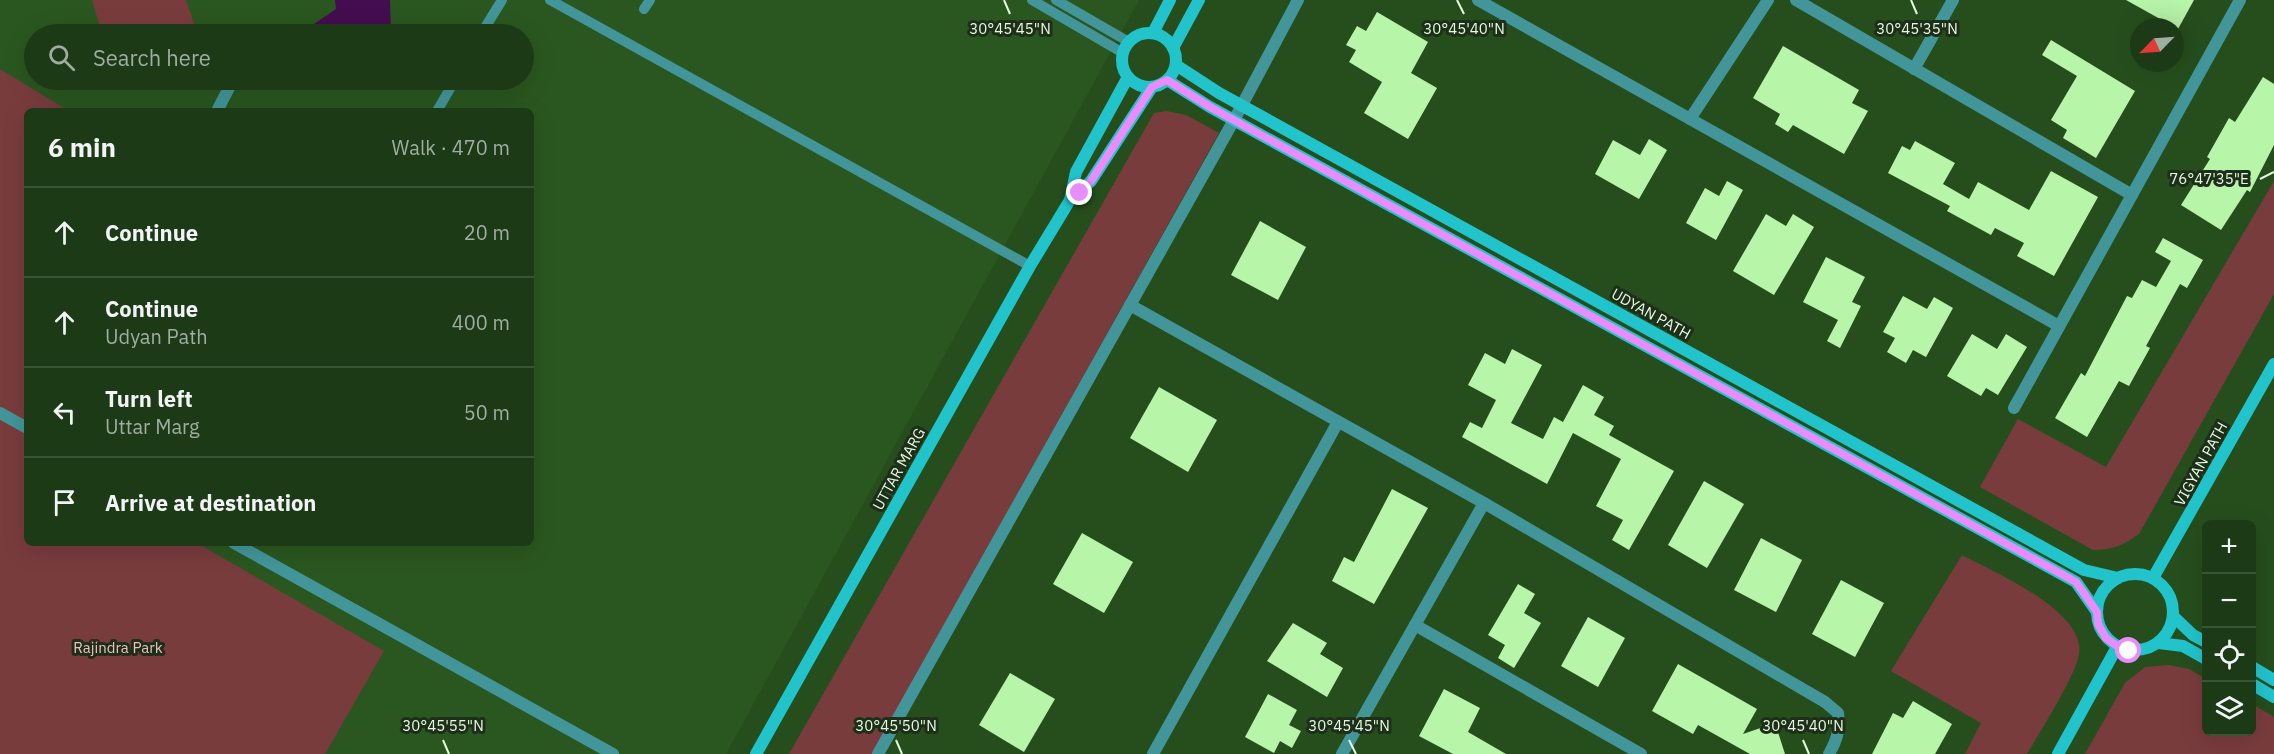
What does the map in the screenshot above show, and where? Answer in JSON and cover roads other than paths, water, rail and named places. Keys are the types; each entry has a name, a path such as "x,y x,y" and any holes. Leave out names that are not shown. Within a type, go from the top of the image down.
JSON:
{"main road":[{"path":"1153,33 1170,0"},
{"path":"1173,48 1198,0"},
{"path":"1144,33 1153,33 1161,36 1173,48 1176,65 1167,80 1152,87 1135,83 1124,69 1126,48 1144,33"},
{"name":"UDYAN PATH","path":"1176,65 1242,105 2084,570 2118,578"},
{"name":"UTTAR MARG","path":"1070,200 1071,186 1076,172 1128,77"},
{"name":"UDYAN PATH","path":"1167,80 1234,120 2076,582 2097,612"},
{"name":"UTTAR MARG","path":"756,754 1030,266 1070,200 1091,181 1152,87"},
{"name":"VIGYAN PATH","path":"2153,578 2274,363"},
{"path":"2140,574 2153,578 2165,588 2171,601 2173,616 2169,630 2159,643 2146,649 2129,651 2106,638 2098,624 2097,612 2101,595 2118,578 2140,574"},
{"path":"2173,616 2202,640"},
{"path":"2159,643 2183,646 2202,657"},
{"path":"2058,754 2117,646"},
{"path":"2256,669 2274,680"},
{"path":"2256,686 2274,697"}],"street":[{"path":"878,754 1234,120 1298,0"},
{"path":"1478,0 2060,326"},
{"path":"1690,119 1768,0"},
{"path":"1796,0 2132,195"},
{"path":"1914,69 1953,0"},
{"path":"2014,408 2240,0"},
{"path":"218,108 228,90"},
{"path":"1130,305 1484,503 1825,702 1838,713 1840,726 1837,739 1829,754"},
{"path":"0,412 24,426"},
{"path":"1153,754 1338,422"},
{"path":"1342,754 1484,503"},
{"path":"239,546 613,754"},
{"path":"1415,625 1641,754"}],"lane":[{"path":"488,24 501,0"},
{"path":"550,0 1030,266"},
{"path":"1032,0 1126,48"},
{"path":"1056,0 1126,48"},
{"path":"439,108 449,90"}],"park label":[{"name":"Rajindra Park","path":"118,648"}]}
